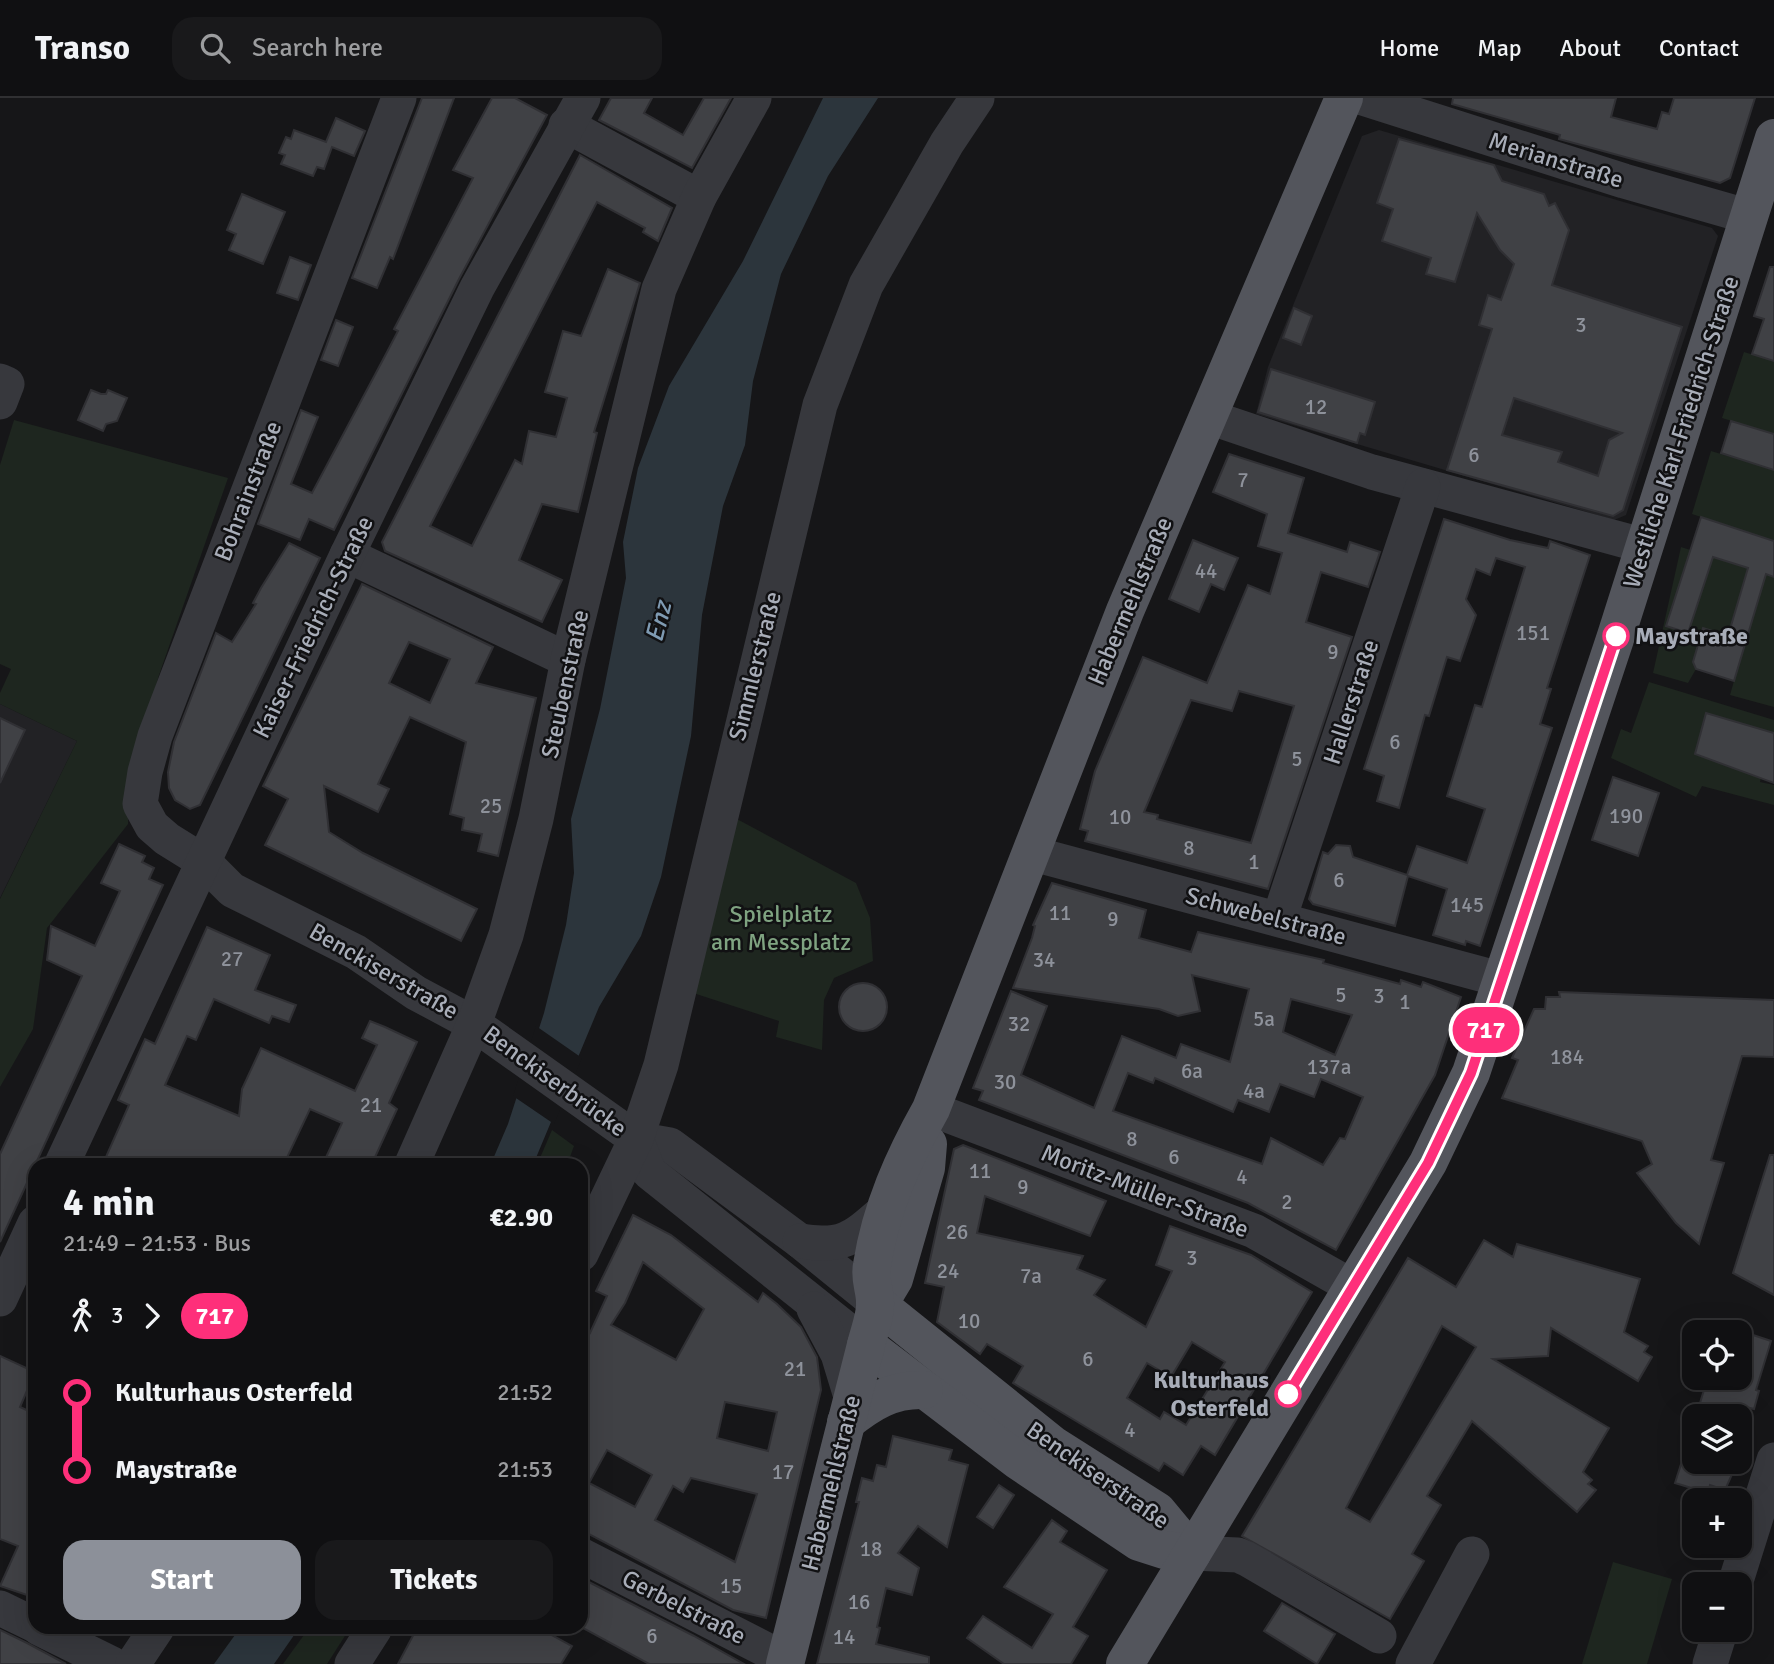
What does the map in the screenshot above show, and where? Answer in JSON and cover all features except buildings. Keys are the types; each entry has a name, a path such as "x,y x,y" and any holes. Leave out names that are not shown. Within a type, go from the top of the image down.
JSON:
{"main road":[{"name":"Habermehlstraße","path":"786,1662 866,1345 875,1302 870,1287 871,1267 884,1211 901,1162 931,1110 1125,611 1344,98"},
{"name":"Westliche Karl-Friedrich-Straße","path":"1125,1664 1428,1163 1471,1073 1645,546 1774,138"},
{"name":"Habermehlstraße","path":"875,1302 886,1293 894,1279 926,1168 931,1110"},
{"name":"Benckiserstraße","path":"875,1302 915,1337 1053,1445 1157,1511 1192,1553"},
{"name":"Benckiserstraße","path":"866,1345 1017,1460 1139,1542 1164,1550 1192,1553"},
{"path":"849,1410 895,1392 924,1390"}],"street":[{"name":"Bohrainstraße","path":"204,862 167,839 152,826 140,804 145,772 198,621 398,98"},
{"name":"Steubenstraße","path":"415,1158 484,1030 536,820 568,660 659,289 699,197 754,98"},
{"name":"Simmlerstraße","path":"588,1239 636,1139 661,1065 820,405 866,285 947,143 977,98"},
{"name":"Merianstraße","path":"1363,98 1612,177 1750,217"},
{"name":"Kaiser-Friedrich-Straße","path":"65,1158 347,555 477,288 575,112"},
{"path":"575,112 699,197"},
{"path":"0,381 7,384 0,402"},
{"path":"1209,417 1336,461 1645,546"},
{"name":"Hallerstraße","path":"1279,919 1423,486"},
{"path":"347,555 568,660"},
{"name":"Schwebelstraße","path":"1030,853 1503,980"},
{"name":"Benckiserstraße","path":"204,862 265,881 387,946 427,975 484,1030"},
{"name":"Benckiserbrücke","path":"484,1030 636,1139"},
{"name":"Moritz-Müller-Straße","path":"931,1110 1254,1231 1353,1287"},
{"name":"Benckiserstraße","path":"636,1139 670,1145 800,1241 875,1302"},
{"name":"Benckiserstraße","path":"636,1139 649,1172 866,1345"},
{"path":"800,1241 819,1244 845,1242 884,1211"},
{"path":"0,1299 28,1238"},
{"path":"804,1294 838,1354 849,1410"},
{"path":"1739,1572 1774,1460"},
{"path":"1192,1553 1238,1555 1379,1636"},
{"path":"1413,1664 1472,1554"},
{"name":"Gerbelstraße","path":"588,1559 786,1662"},
{"path":"0,1608 28,1622"},
{"path":"53,1634 112,1664"},
{"path":"133,1664 153,1634"},
{"path":"352,1664 371,1634"},
{"path":"1710,1664 1717,1642"}],"shaded area":[{"path":"1379,130 1712,228 1718,236 1626,515 1614,520 1256,414 1268,367 1362,136"},
{"path":"0,704 77,741 0,898"}],"green space":[{"path":"1744,352 1774,361 1774,434 1722,418"},
{"path":"14,420 228,478 159,675 128,783 128,824 47,928 33,1029 0,1087 0,899 77,741 0,704 0,693 11,669 0,664 0,465"},
{"path":"1711,451 1774,470 1774,541 1692,514"},
{"path":"1681,547 1774,577 1774,707 1730,695 1734,681 1701,636 1693,662 1696,669 1688,683 1653,673"},
{"path":"1649,682 1774,720 1774,736 1725,718 1696,754 1728,764 1729,767 1731,765 1762,774 1760,782 1774,785 1774,805 1702,786 1696,797 1611,758 1621,729 1631,733"},
{"name":"Spielplatz am Messplatz","path":"735,818 856,883 870,918 873,961 834,978 824,1000 822,1050 776,1037 779,1021 687,991"},
{"path":"552,1130 574,1146 570,1158 540,1158"},
{"path":"1613,1562 1672,1579 1647,1664 1582,1664"},
{"path":"305,1634 346,1634 327,1664 283,1664"}],"water":[{"name":"Enz","path":"823,98 878,98 828,176 781,274 753,381 745,445 723,506 702,615 691,736 661,877 641,936 599,1007 536,1158 493,1158 508,1124 544,1013 566,925 574,873 571,819 600,709 626,578 623,542 638,468 669,386 743,261"},
{"path":"236,1634 295,1634 274,1664 214,1664"}],"pier":[{"path":"536,1026 582,1058 554,1124 513,1096"}],"bus line":[{"name":"717","path":"1288,1394 1428,1163 1471,1073 1616,636"}],"place":[{"name":"Maystraße","path":"1616,636"},
{"name":"Kulturhaus Osterfeld","path":"1288,1394"}]}
